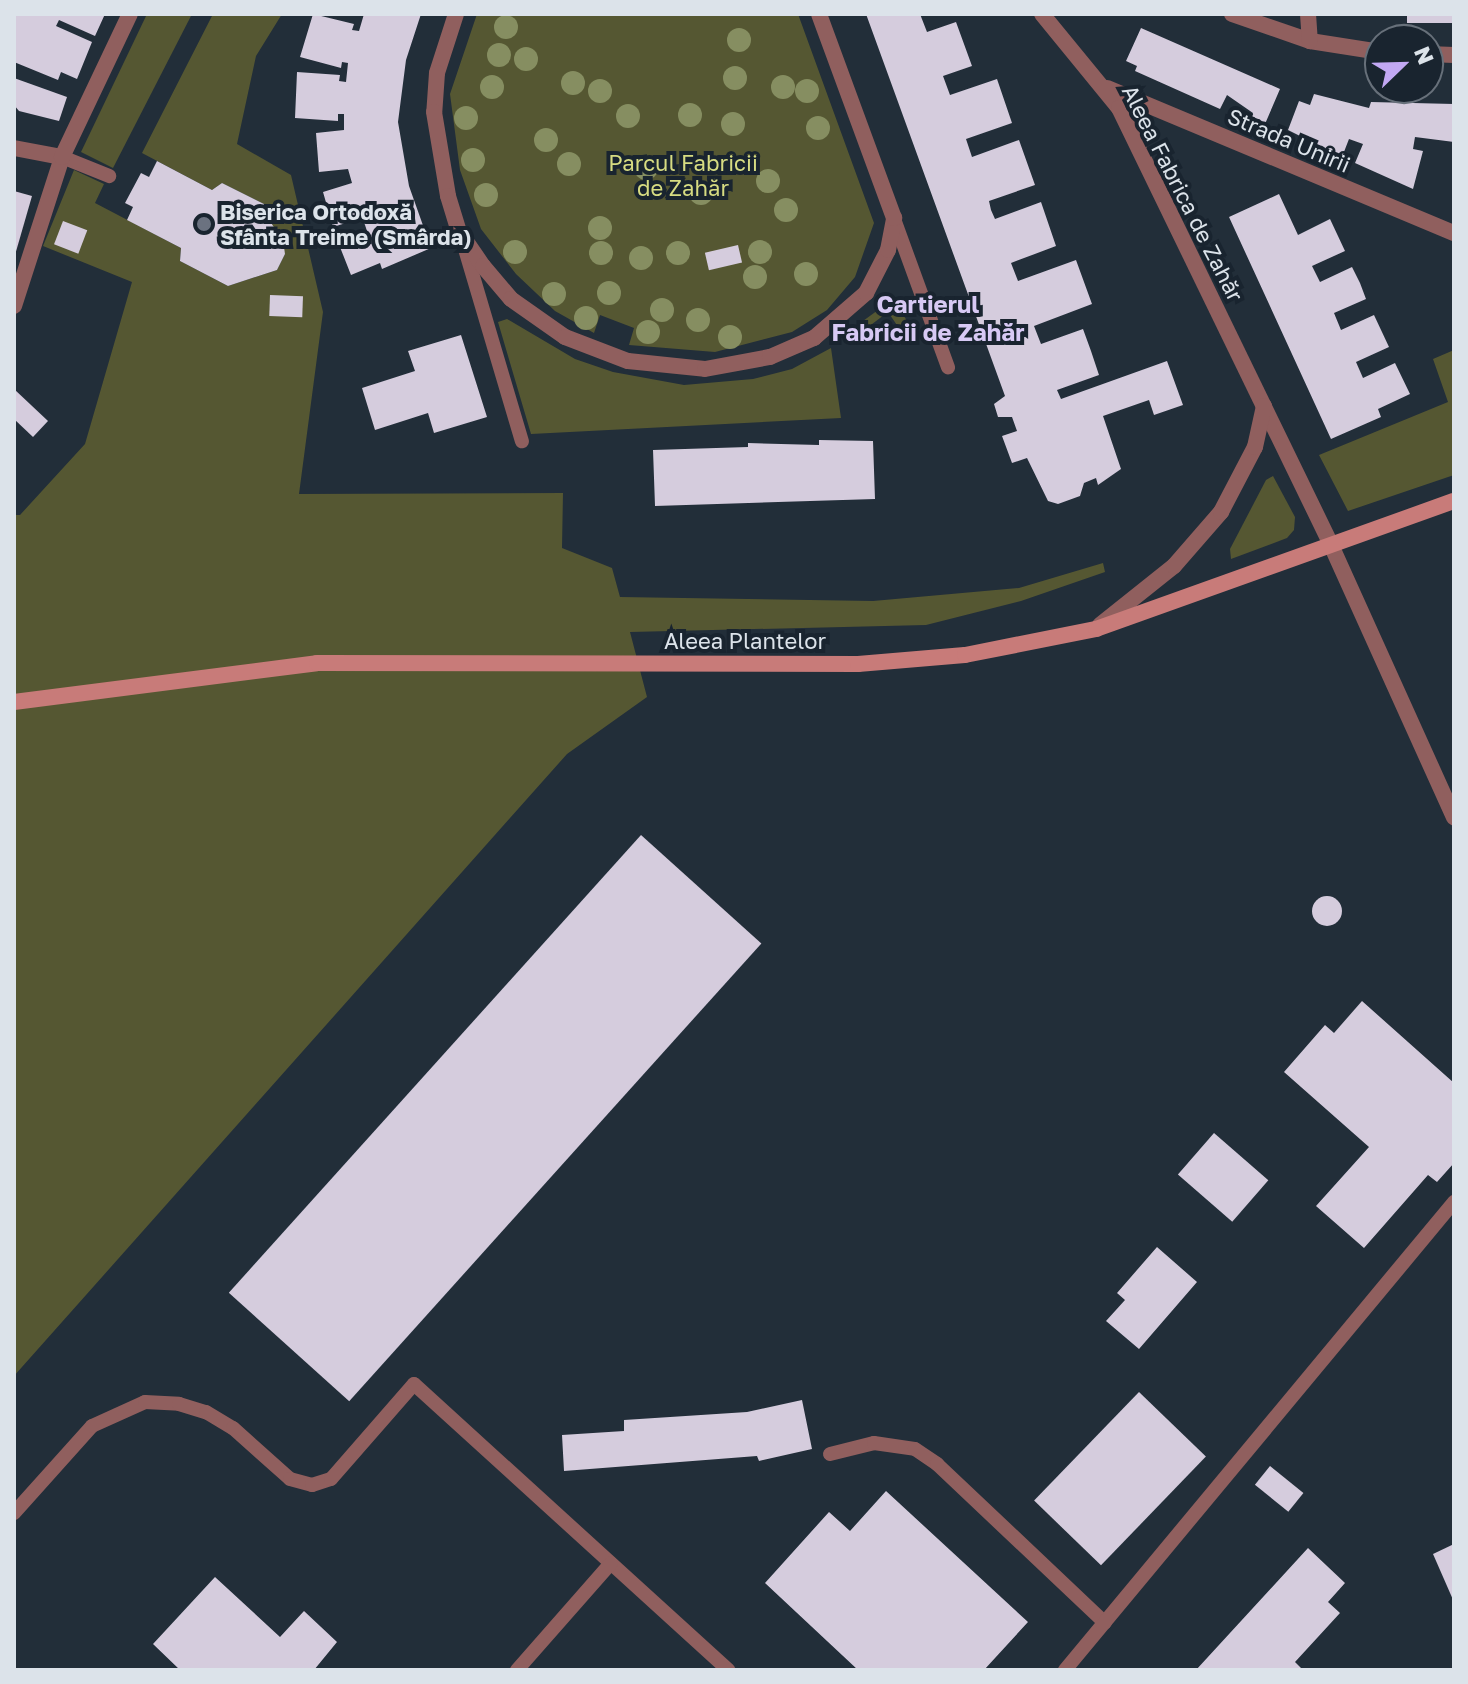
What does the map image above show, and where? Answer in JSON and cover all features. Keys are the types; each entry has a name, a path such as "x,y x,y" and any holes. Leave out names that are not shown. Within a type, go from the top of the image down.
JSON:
{"main road":[{"name":"Aleea Plantelor","path":"14,702 317,663 858,664 965,655 1096,629 1454,501"}],"street":[{"path":"14,306 62,157 130,14"},
{"path":"456,14 437,73 434,112 448,196 459,231 511,299 565,337 628,361 705,369 770,357 831,326 877,276 894,218 819,14"},
{"name":"Aleea Fabrica de Zahăr","path":"1042,14 1107,88 1331,545"},
{"path":"1232,14 1310,41 1364,49"},
{"path":"1308,14 1310,41"},
{"name":"Strada Unirii","path":"1107,88 1454,233"},
{"path":"14,148 62,157"},
{"path":"1096,629 1174,566 1221,512 1252,455 1264,406"},
{"path":"1331,545 1454,818"}],"lane":[{"path":"62,157 109,176"},
{"path":"894,218 948,367"},
{"path":"459,231 522,441"},
{"path":"1065,1670 1454,1202"},
{"path":"14,1513 92,1426 145,1402 206,1412 233,1428 290,1479 312,1485 331,1479 414,1384 728,1670"},
{"path":"830,1454 874,1443 915,1449 937,1464 1105,1623"},
{"path":"517,1670 611,1563"}],"green space":[{"path":"147,14 192,14 113,168 81,152"},
{"path":"213,14 282,14 256,56 237,144 291,175 323,312 299,494 563,493 562,548 612,568 620,597 873,601 1019,588 1103,563 1105,572 1021,601 926,625 630,632 647,697 567,754 14,1376 14,515 20,515 85,444 132,282 43,246 74,170 104,184 95,203 181,248 180,261 228,286 277,270 285,254 269,220 270,207 222,183 212,190 142,153"},
{"name":"Parcul Fabricii de Zahăr","path":"477,14 798,14 874,223 855,277 827,310 792,332 715,352 629,345 634,328 600,315 594,333 555,311 516,274 481,229 460,170 450,94"},
{"path":"895,303 912,328 903,334 888,312 851,340 845,334 885,305"},
{"path":"507,319 575,359 613,372 684,385 753,379 792,369 831,348 841,418 531,434 498,322"},
{"path":"1454,350 1454,475 1348,511 1319,455 1448,402 1433,359"},
{"path":"1273,476 1295,517 1294,530 1287,538 1231,559 1230,549 1266,480"}],"building":[{"path":"14,14 105,14 95,36 59,20 56,26 92,42 77,79 61,72 58,80 14,62"},
{"path":"313,14 354,24 352,30 359,31 364,14 421,14 406,60 398,122 409,186 431,248 382,269 380,263 351,275 338,242 367,231 365,225 362,218 333,227 323,192 352,183 348,169 319,172 316,133 344,130 344,114 338,114 338,121 295,118 297,72 340,75 339,81 346,82 348,63 342,62 341,68 300,57"},
{"path":"866,14 920,14 927,32 956,22 972,66 943,76 950,95 997,79 1012,123 966,139 972,157 1019,140 1035,185 989,201 991,210 995,219 1041,202 1056,246 1011,263 1018,281 1076,260 1092,304 1034,326 1041,344 1083,329 1099,375 1057,390 1061,399 1167,361 1183,405 1154,415 1149,400 1103,416 1121,469 1098,485 1096,478 1084,483 1080,496 1058,504 1048,501 1027,458 1012,463 1002,436 1017,431 1012,417 998,417 994,404 1005,396"},
{"path":"1407,14 1454,14 1454,23 1407,23"},
{"path":"1141,28 1280,89 1265,124 1251,119 1253,113 1227,95 1220,109 1135,71 1137,66 1126,61"},
{"path":"14,78 67,97 59,121 19,111 14,105"},
{"path":"1314,94 1369,108 1370,104 1454,104 1454,142 1415,137 1413,149 1423,151 1413,189 1355,163 1363,144 1349,139 1342,157 1288,130 1299,101 1310,105"},
{"name":"Biserica Ortodoxă Sfânta Treime (Smârda)","path":"157,161 212,190 222,183 270,207 269,220 283,240 285,254 277,270 228,286 180,261 181,248 127,220 133,207 125,203 141,173 149,177"},
{"path":"14,191 32,196 15,255 14,255"},
{"path":"1279,194 1298,235 1330,219 1345,251 1312,266 1320,282 1352,267 1360,283 1366,299 1334,313 1341,330 1374,315 1389,347 1356,362 1363,378 1395,363 1410,394 1378,409 1381,417 1331,439 1229,217"},
{"path":"63,221 87,230 78,254 54,244"},
{"path":"738,245 742,263 709,270 705,253"},
{"path":"270,295 303,296 302,317 269,316"},
{"path":"461,335 487,417 434,433 428,413 375,430 362,388 415,371 408,351"},
{"path":"14,389 48,421 33,437 14,419"},
{"path":"819,440 873,441 875,499 655,506 653,450 748,447 748,443 819,445"},
{"path":"641,835 761,943 349,1401 229,1293"},
{"path":"1327,896 1338,900 1342,911 1338,922 1327,926 1316,922 1312,911 1316,900"},
{"path":"1362,1001 1454,1083 1454,1163 1437,1182 1428,1175 1364,1248 1316,1206 1369,1147 1284,1072 1325,1025 1334,1033"},
{"path":"1214,1133 1268,1180 1232,1222 1178,1175"},
{"path":"1157,1247 1197,1282 1139,1349 1106,1321 1125,1300 1117,1293"},
{"path":"1139,1392 1206,1457 1101,1565 1034,1501"},
{"path":"802,1400 812,1449 759,1461 757,1456 564,1471 562,1435 624,1431 624,1420 747,1412"},
{"path":"1270,1466 1303,1493 1288,1512 1255,1485"},
{"path":"886,1491 1028,1622 984,1670 858,1670 765,1583 829,1512 850,1531"},
{"path":"1454,1544 1454,1602 1433,1554"},
{"path":"1308,1548 1345,1583 1328,1602 1340,1613 1295,1662 1303,1670 1196,1670"},
{"path":"215,1577 280,1637 304,1611 337,1642 314,1670 180,1670 153,1644"}],"place":[{"name":"Biserica Ortodoxă Sfânta Treime (Smârda)","path":"204,224"}],"district":[{"name":"Cartierul Fabricii de Zahăr","path":"928,318"}]}
